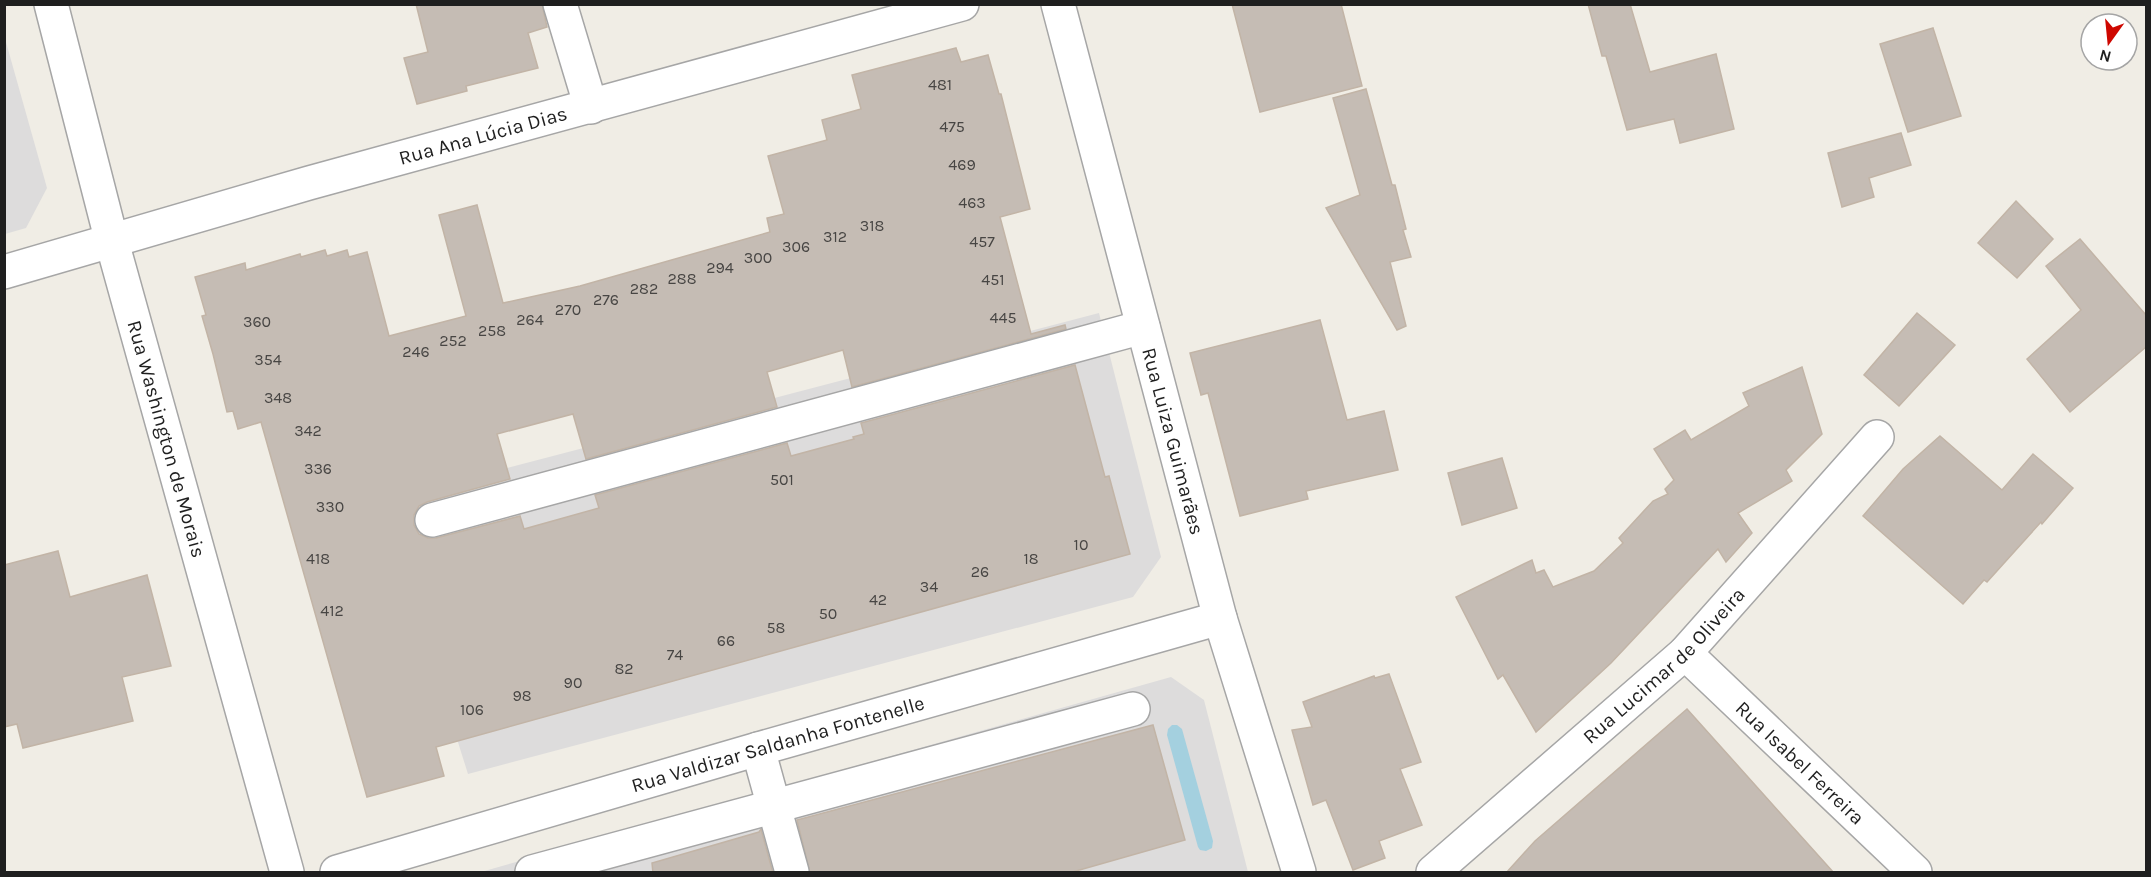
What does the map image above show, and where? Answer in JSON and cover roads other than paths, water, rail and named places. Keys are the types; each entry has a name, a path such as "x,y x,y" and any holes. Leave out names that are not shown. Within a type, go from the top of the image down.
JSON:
{"street":[{"name":"Rua Washington de Morais","path":"51,4 112,242 287,873"},
{"path":"560,4 591,107"},
{"name":"Rua Ana Lúcia Dias","path":"4,272 309,183 962,4"},
{"name":"Rua Luiza Guimarães","path":"1058,4 1220,618 1299,873"},
{"path":"432,520 1143,327"},
{"name":"Rua Lucimar de Oliveira","path":"1433,873 1685,653 1876,437"},
{"name":"Rua Valdizar Saldanha Fontenelle","path":"337,873 758,749 1220,618"},
{"name":"Rua Isabel Ferreira","path":"1685,653 1914,873"},
{"path":"532,873 1133,709"},
{"path":"758,749 792,873"}],"water":[{"path":"1172,725 1177,725 1182,729 1213,841 1212,848 1206,851 1198,847 1167,735"}]}
